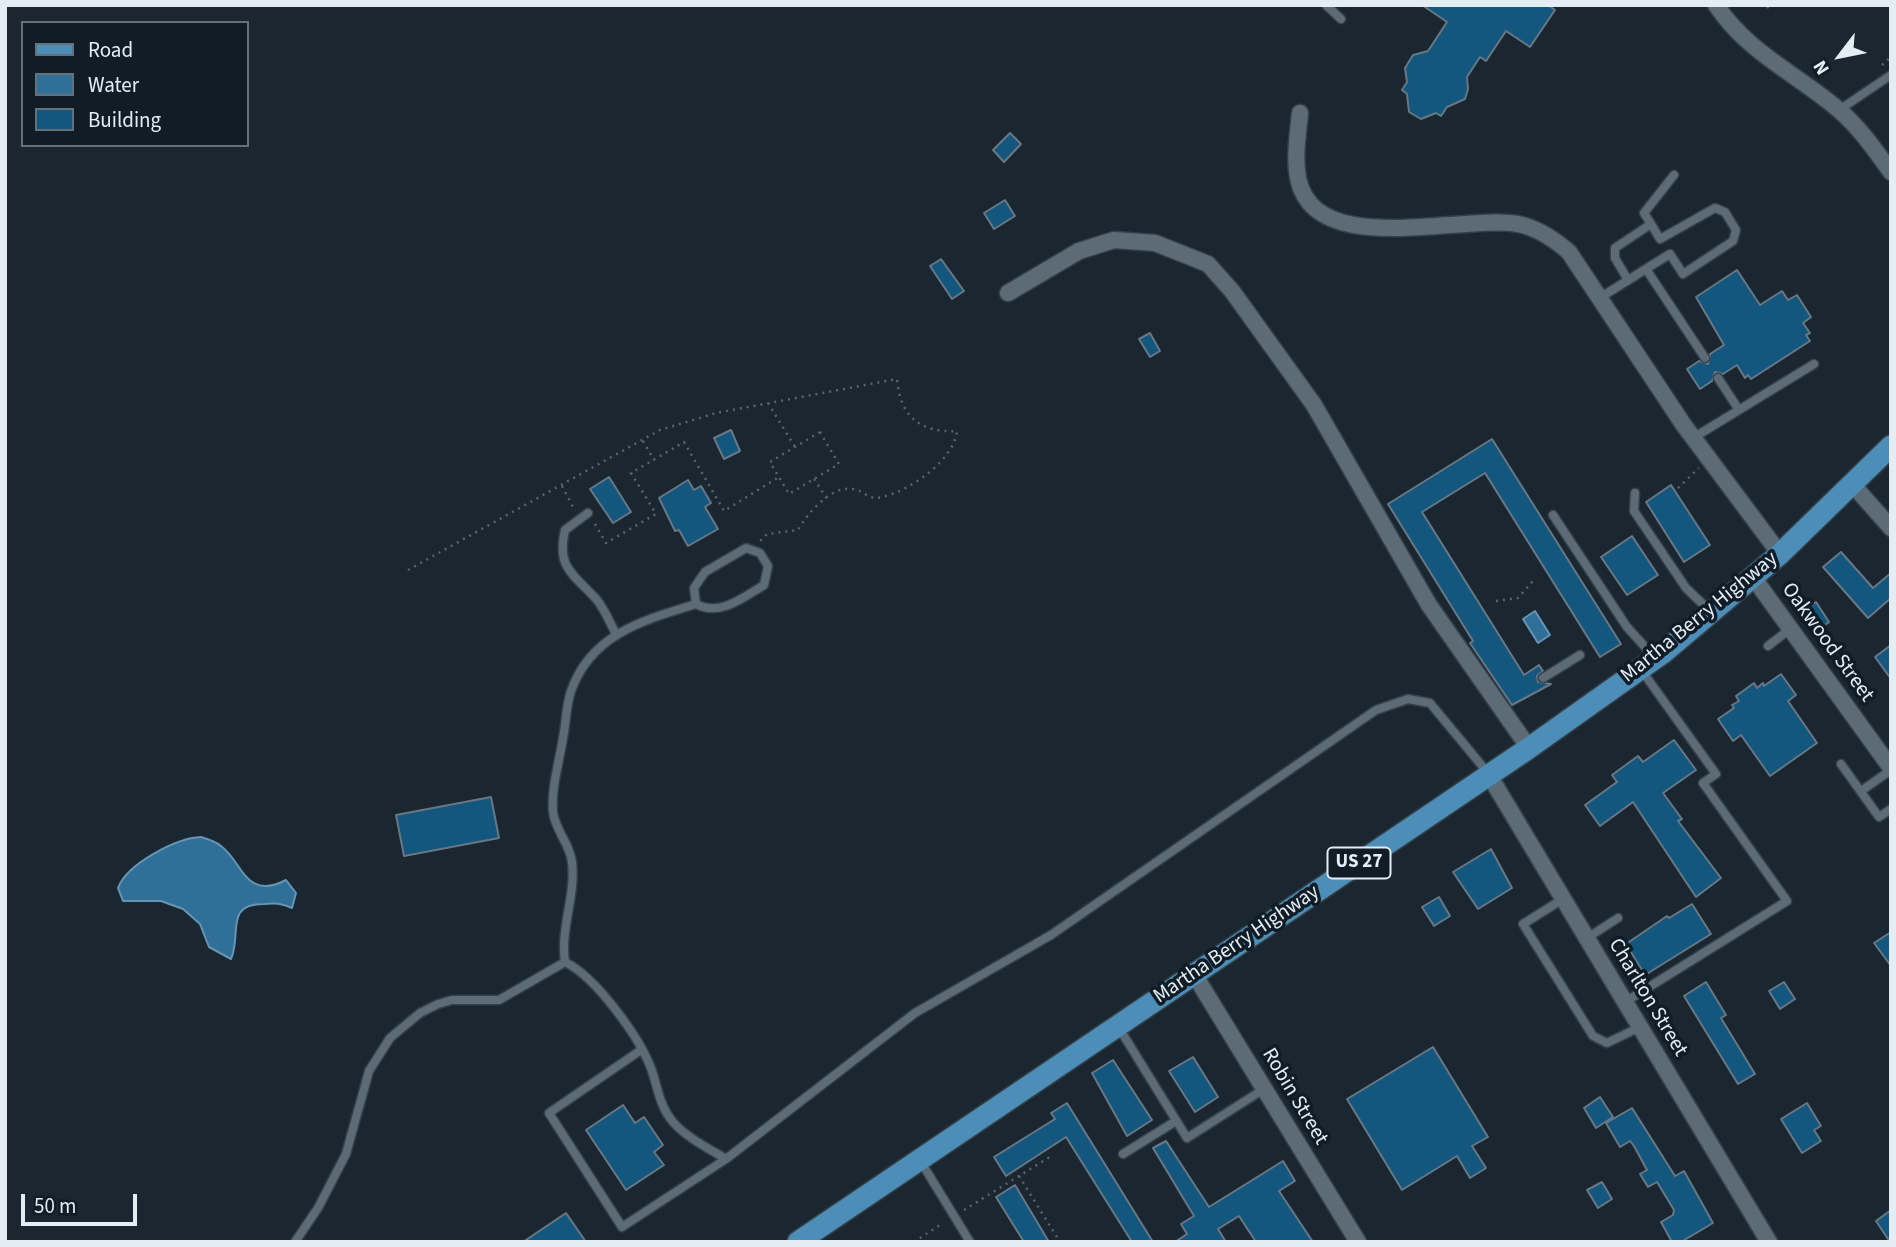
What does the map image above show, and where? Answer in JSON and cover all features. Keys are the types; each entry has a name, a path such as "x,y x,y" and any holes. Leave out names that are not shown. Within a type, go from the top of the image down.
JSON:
{"main road":[{"name":"Martha Berry Highway","path":"798,1242 1529,748 1648,664 1780,554 1891,446"}],"street":[{"path":"1716,5 1737,33 1763,56 1839,110 1860,130 1891,172"},
{"path":"1300,113 1298,177 1310,200 1335,221 1364,227 1487,223 1528,226 1545,234 1569,252 1693,438 1780,554"},
{"path":"1008,293 1079,251 1114,240 1155,243 1208,264 1232,291 1314,405 1429,605 1529,748"},
{"path":"1853,485 1891,528"},
{"name":"Oakwood Street","path":"1754,577 1891,769"},
{"name":"Charlton Street","path":"1489,775 1769,1242"},
{"name":"Robin Street","path":"1194,974 1354,1240"}],"lane":[{"path":"1326,5 1341,19"},
{"path":"1839,110 1891,75"},
{"path":"1660,239 1715,208 1725,212 1736,230 1733,241 1683,274 1660,239 1644,213 1674,175"},
{"path":"1629,280 1615,258 1615,247 1651,224"},
{"path":"1601,297 1670,254"},
{"path":"1646,269 1705,358"},
{"path":"1693,438 1814,365"},
{"path":"1718,378 1739,410"},
{"path":"1635,493 1634,510 1686,588 1712,613"},
{"path":"588,513 565,530 562,556 576,580 596,600 616,634"},
{"path":"1553,515 1627,627 1716,775 1703,783 1787,901 1625,1002"},
{"path":"696,604 694,588 705,572 738,551 753,549 760,553 768,566 764,584 723,608 703,608 696,604 636,623 616,634 590,658 571,691 554,784 555,825 572,860 572,883 562,941 565,962 584,974 641,1050 671,1121 726,1160"},
{"path":"1768,646 1790,629"},
{"path":"1543,678 1580,655"},
{"path":"641,1050 549,1113 622,1227 726,1160 915,1013 1051,935 1376,710 1408,699 1430,703 1489,775"},
{"path":"1841,764 1879,817 1891,809"},
{"path":"1861,791 1891,769"},
{"path":"1563,899 1522,925 1593,1037 1607,1043 1640,1027"},
{"path":"1587,938 1618,918"},
{"path":"296,1242 318,1208 346,1154 358,1101 369,1071 390,1038 420,1013 438,1004 453,1000 499,1000 565,962"},
{"path":"1117,1026 1187,1138 1264,1089"},
{"path":"1123,1154 1176,1121"},
{"path":"919,1160 970,1242"}],"path":[{"path":"408,570 660,430 716,413 897,379 902,404 922,427 936,432 957,431 956,442 947,457 935,468 899,490 883,497 869,498 855,488 844,489 811,510 798,530 767,534 753,549"},
{"path":"768,403 795,447"},
{"path":"820,432 839,464 789,494 771,462 795,447 820,432"},
{"path":"643,440 654,460"},
{"path":"588,513 606,543 656,514 631,473 684,442 724,511 779,477"},
{"path":"1678,488 1708,458"},
{"path":"814,479 827,499"},
{"path":"562,486 578,518"},
{"path":"1496,601 1518,598 1533,581"},
{"path":"914,1242 1053,1155"},
{"path":"1019,1176 1060,1242"}],"water":[{"path":"1535,611 1550,635 1538,643 1523,619"},
{"path":"201,837 221,846 253,883 262,886 286,880 296,893 292,908 271,904 252,905 244,909 237,922 231,959 209,947 200,924 183,909 161,901 123,901 118,888 131,870 154,854 179,842"}],"building":[{"path":"1422,5 1548,5 1555,10 1530,47 1506,31 1486,61 1480,57 1467,77 1465,99 1447,107 1441,116 1436,113 1421,119 1409,112 1407,94 1402,90 1407,82 1405,68 1413,55 1428,51 1447,22"},
{"path":"1010,133 1021,144 1004,162 993,150"},
{"path":"1005,200 1015,216 994,229 984,213"},
{"path":"941,259 964,291 952,299 930,266"},
{"path":"1737,270 1760,305 1782,291 1788,300 1797,295 1811,317 1803,323 1810,333 1806,335 1810,341 1751,379 1748,375 1745,378 1737,365 1723,374 1715,372 1712,381 1700,389 1687,369 1699,361 1708,364 1710,354 1724,345 1696,297"},
{"path":"1150,333 1160,351 1150,357 1139,339"},
{"path":"731,430 740,451 724,459 714,438"},
{"path":"1492,439 1621,644 1600,657 1485,473 1422,512 1524,675 1539,665 1543,671 1537,676 1538,682 1551,684 1512,705 1470,643 1473,641 1388,504"},
{"path":"609,477 631,512 613,523 590,489"},
{"path":"688,480 694,490 701,486 711,503 705,507 718,529 688,546 679,530 675,531 659,498"},
{"path":"1671,485 1710,545 1684,562 1646,502"},
{"path":"1632,536 1658,575 1627,595 1601,557"},
{"path":"1841,552 1873,588 1891,573 1891,598 1868,618 1823,567"},
{"path":"1816,602 1829,622 1817,631 1803,610"},
{"path":"1891,645 1891,679 1875,657"},
{"path":"1781,674 1796,695 1788,701 1817,743 1770,776 1741,735 1733,741 1718,719 1734,708 1732,705 1739,701 1736,696 1754,683 1757,688 1763,683 1764,686"},
{"path":"1674,740 1696,770 1663,793 1682,819 1678,821 1721,878 1696,897 1633,802 1600,826 1585,805 1617,782 1612,775 1638,756 1643,762"},
{"path":"491,797 499,838 404,856 396,815"},
{"path":"1491,849 1512,888 1478,909 1453,872"},
{"path":"1439,897 1450,916 1434,926 1422,907"},
{"path":"1692,904 1711,934 1645,975 1626,944 1667,916 1669,918"},
{"path":"1891,932 1891,966 1874,943"},
{"path":"1706,982 1726,1015 1721,1018 1755,1074 1738,1084 1684,996"},
{"path":"1784,982 1795,999 1780,1009 1769,991"},
{"path":"1433,1047 1488,1137 1472,1146 1486,1168 1470,1178 1457,1156 1402,1190 1347,1099"},
{"path":"1193,1057 1218,1097 1195,1112 1169,1071"},
{"path":"1113,1060 1152,1120 1127,1136 1092,1073"},
{"path":"1600,1097 1613,1117 1596,1128 1584,1108"},
{"path":"1067,1103 1153,1242 1132,1242 1066,1137 1006,1176 994,1157 1055,1119 1051,1113"},
{"path":"1807,1103 1821,1126 1814,1130 1821,1141 1802,1153 1781,1119"},
{"path":"623,1105 635,1123 644,1117 663,1145 654,1152 664,1165 626,1190 586,1130"},
{"path":"1632,1108 1675,1176 1684,1171 1713,1223 1681,1242 1672,1242 1661,1222 1673,1215 1674,1210 1657,1182 1648,1187 1640,1174 1647,1170 1634,1146 1630,1141 1620,1147 1606,1123"},
{"path":"1166,1141 1209,1207 1283,1161 1295,1181 1279,1191 1313,1242 1256,1242 1239,1216 1218,1229 1226,1242 1175,1242 1187,1234 1181,1224 1194,1216 1153,1148"},
{"path":"1602,1182 1612,1199 1598,1208 1587,1190"},
{"path":"1015,1185 1049,1242 1024,1242 996,1197"},
{"path":"1891,1210 1891,1242 1890,1242 1876,1221"},
{"path":"566,1213 586,1242 523,1242"}]}
